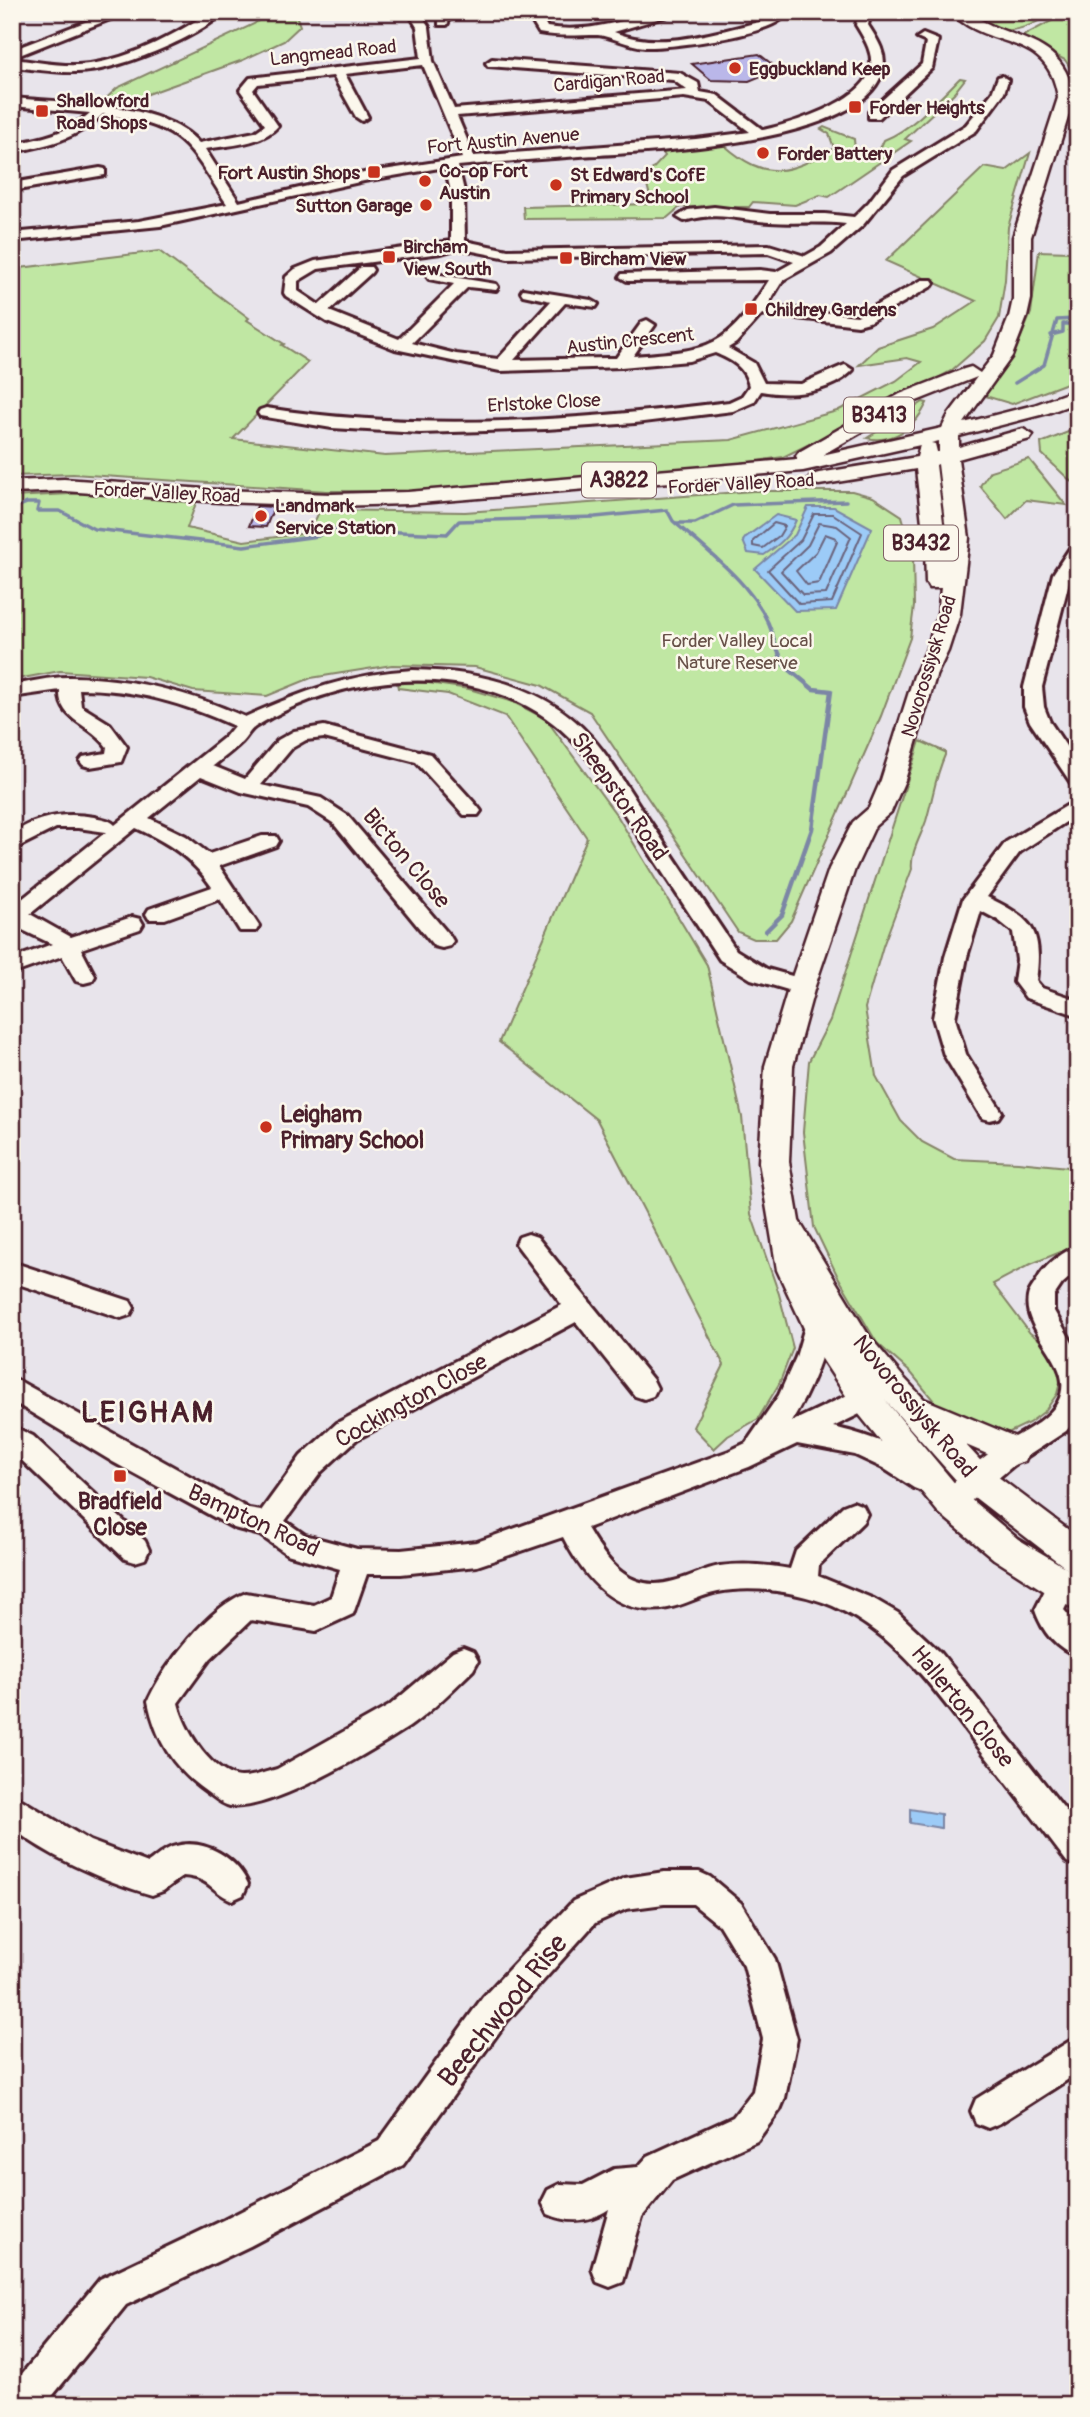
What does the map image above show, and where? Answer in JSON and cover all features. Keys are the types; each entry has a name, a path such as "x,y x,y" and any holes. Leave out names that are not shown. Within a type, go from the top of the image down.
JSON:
{"main road":[{"name":"B3413","path":"933,447 946,403 983,368 1003,356 1022,299 1022,237 1066,98 1065,79 1053,60 1038,50 980,27 958,12"},
{"name":"B3413","path":"933,447 956,418 983,368"},
{"name":"B3413","path":"796,465 921,391 983,368"},
{"path":"983,368 993,384 983,402 986,408 1005,419"},
{"name":"A3822","path":"1005,419 1078,395"},
{"name":"A3822","path":"948,457 1029,433 1078,413"},
{"name":"Forder Valley Road","path":"12,487 64,485 331,500 773,483 870,473 984,425 1005,419"},
{"name":"Forder Valley Road","path":"448,495 822,465 933,447 948,457"},
{"name":"Novorossiysk Road","path":"865,822 861,811 921,649 936,597 939,561 933,447"},
{"name":"Novorossiysk Road","path":"948,457 958,538 948,614 937,651 925,676 893,780 879,812 865,822 842,869 802,986 779,1066 774,1162 792,1270 817,1323 889,1397 977,1480 1072,1579"},
{"name":"B3432","path":"870,473 904,482 915,508 929,588 936,597"},
{"name":"Novorossiysk Road","path":"786,1223 947,1498 1006,1549 1072,1579"},
{"path":"889,1397 1013,1451"}],"street":[{"path":"12,62 73,69 110,64 163,41 218,12"},
{"path":"414,12 423,27 427,61 470,162"},
{"path":"542,12 536,18 543,30 576,35 603,32 675,12"},
{"path":"603,32 615,38 638,43 667,43 768,24 780,17 781,12"},
{"path":"865,12 862,25 878,51 878,68 889,81 894,99 874,116"},
{"path":"12,54 125,13"},
{"path":"889,81 928,65 932,40 923,38"},
{"name":"Langmead Road","path":"197,147 259,135 272,127 246,90 250,84 261,79 427,61"},
{"path":"492,63 676,76 694,86 693,94"},
{"path":"337,71 356,118 377,116"},
{"name":"Austin Crescent","path":"457,244 441,249 331,261 307,267 291,280 291,293 320,312 400,345 449,358 500,366 554,367 621,362 688,356 716,348 731,340 758,309 778,277 826,250 858,222 898,173 971,128 998,93 1002,80"},
{"name":"Fort Austin Avenue","path":"12,237 129,226 235,207 422,166 706,142 760,134 820,117 889,81"},
{"name":"Cardigan Road","path":"450,113 693,94 713,98 760,134"},
{"path":"12,103 98,112 151,120 170,126 197,147 235,207"},
{"path":"12,148 64,136 82,126 98,112"},
{"path":"450,163 458,179 459,190 456,219 460,238 457,244 508,254 769,249 780,250 806,261"},
{"path":"12,187 101,173"},
{"path":"684,218 694,213 746,213 771,218 832,217 858,222"},
{"path":"799,237 808,218"},
{"path":"320,312 366,270"},
{"path":"627,277 754,274 778,277"},
{"path":"434,276 491,287"},
{"path":"400,345 465,282"},
{"path":"758,309 858,321 927,283"},
{"path":"528,292 591,304"},
{"path":"500,366 561,299"},
{"path":"621,362 647,325"},
{"path":"716,348 733,355 752,369 758,386 792,392 805,390 845,370"},
{"name":"Erlstoke Close","path":"266,413 332,423 420,428 546,424 635,418 733,406 748,399 758,386"},
{"path":"1078,549 1062,574 1033,687 1034,707 1040,722 1078,779"},
{"name":"Sheepstor Road","path":"14,917 200,768 232,741 246,724 313,693 385,678 470,680 521,695 560,717 579,734 728,955 759,974 802,986"},
{"path":"12,691 70,682 101,681 144,688 187,700 246,724"},
{"path":"70,682 68,696 72,707 83,719 101,726 117,747 114,758 90,761"},
{"path":"248,788 285,744 301,735 324,733 423,758 471,811"},
{"name":"Bicton Close","path":"200,768 248,788 314,802 340,818 442,941"},
{"path":"990,1112 955,1055 944,1018 956,957 974,899 1013,847 1078,805"},
{"path":"12,844 31,829 57,821 77,820 105,826"},
{"path":"135,820 186,845 205,863 247,926"},
{"path":"205,863 269,841"},
{"path":"157,914 223,891"},
{"path":"974,899 1006,915 1024,929 1028,960 1025,982 1034,993 1073,1006"},
{"path":"14,917 53,934 68,946 84,976"},
{"path":"12,967 132,923"},
{"path":"528,1244 644,1388"},
{"path":"793,1432 850,1440 881,1452 947,1498 977,1480 1013,1451 1040,1435 1064,1414 1073,1399 1070,1364 1043,1319 1040,1302 1044,1287 1055,1271 1078,1256"},
{"path":"14,1276 121,1308"},
{"name":"Cockington Close","path":"267,1524 311,1464 347,1431 581,1307"},
{"path":"754,1452 794,1396 813,1349 817,1323"},
{"name":"Bampton Road","path":"12,1388 194,1493 244,1520 267,1524 297,1545 357,1561 412,1562 477,1554 754,1452 793,1432 889,1397"},
{"path":"12,1437 23,1444 135,1550"},
{"path":"802,1584 806,1560 853,1514"},
{"name":"Hallerton Close","path":"569,1522 589,1560 602,1577 618,1587 642,1595 664,1597 723,1578 778,1579 853,1600 887,1621 912,1641 1078,1851"},
{"path":"357,1561 343,1605 316,1618 246,1606 219,1627 187,1661 163,1701 169,1724 195,1766 230,1791 284,1781 400,1716 463,1661"},
{"path":"1072,1579 1049,1610 1053,1622 1078,1644"},
{"path":"12,1809 34,1827 114,1869 152,1880 178,1860 207,1862 232,1884"},
{"name":"Beechwood Rise","path":"21,2405 113,2292 237,2233 391,2153 495,2008 584,1912 625,1894 664,1888 699,1888 730,1914 759,1959 780,2039 768,2098 745,2129 660,2168 626,2208 610,2269"},
{"path":"988,2111 1078,2053"},
{"path":"560,2202 587,2203 614,2186 646,2184"}],"green space":[{"path":"269,12 295,12 300,26 284,41 243,60 148,94 122,109 95,109 117,88 254,24"},
{"path":"968,12 1054,12 1021,28 1001,30 979,21"},
{"path":"1068,12 1078,12 1078,79 1065,60 1021,37"},
{"path":"960,78 965,79 954,93 905,139 911,141 829,197 820,195 795,205 753,202 749,207 680,207 667,218 524,219 523,207 652,204 645,177 665,156 660,149 724,145 753,165 778,170 804,164 834,148 829,134 821,129 824,127 854,139 855,151 878,153 884,140 915,121"},
{"path":"1030,153 1008,227 1005,280 999,318 985,341 951,371 783,457 730,465 410,491 327,491 73,474 12,476 12,269 159,251 249,318 247,320 308,362 233,439 385,456 731,440 837,411 896,381 921,362 907,358 859,365 878,347 933,329 976,301 886,261 984,167 1006,171"},
{"path":"1078,244 1078,376 1067,383 1012,404 982,395 1015,352 1031,313 1039,251 1070,252"},
{"path":"923,402 927,403 917,419 903,431 886,438 867,438"},
{"path":"1078,428 1078,488 1042,454 1041,443"},
{"path":"1029,459 1066,505 1026,500 1007,519 980,486 990,471"},
{"name":"Forder Valley Local Nature Reserve","path":"753,491 852,491 873,497 902,516 913,555 914,606 910,638 881,716 791,921 776,939 754,939 738,932 590,712 541,685 475,667 392,665 311,678 267,696 193,691 146,677 60,671 12,680 12,497 89,493 196,503 187,528 244,541 309,533 320,510 465,512"},
{"path":"397,683 428,683 469,689 513,702 546,719 618,817 707,965 742,1117 751,1214 779,1294 793,1348 779,1384 758,1419 728,1436 714,1449 693,1427 724,1365 597,1120 499,1042 587,838 505,716 448,694 398,688"},
{"path":"920,741 945,752 945,755 926,821 914,851 912,869 883,946 865,1008 876,1076 901,1121 922,1142 954,1159 1078,1168 1078,1245 1031,1264 993,1284 1030,1333 1052,1349 1058,1363 1060,1382 1057,1394 1045,1411 1029,1423 1010,1432 984,1436 946,1416 912,1374 877,1343 837,1275 814,1227 803,1132 809,1061 830,1020"}],"water":[{"path":"808,507 834,507 872,528 836,610 795,611 755,569 795,535"},
{"path":"776,515 796,520 787,536 764,555 748,553 743,541"},
{"path":"910,1809 941,1814 941,1828 910,1823"}],"building":[{"name":"Eggbuckland Keep","path":"759,54 778,69 749,81 711,80 692,64"},
{"name":"Landmark Service Station","path":"257,506 274,507 266,527 249,526"}],"waterway":[{"path":"1053,335 1057,320 1074,319 1078,316"},
{"path":"1053,335 1063,332 1063,324 1078,324"},
{"path":"1015,383 1044,365 1053,335"},
{"path":"676,523 695,523 733,505 846,501"},
{"path":"12,509 27,503 39,503 37,511 60,511 94,529 244,546 318,536 328,529 447,534 459,521 595,517 667,510 673,521 720,562 750,593 771,628 776,648"},
{"path":"766,931 782,915 812,829 831,691 813,689 784,665 776,646"}],"place":[{"name":"Eggbuckland Keep","path":"735,68"},
{"name":"Forder Heights","path":"855,107"},
{"name":"Shallowford Road Shops","path":"42,111"},
{"name":"Forder Battery","path":"763,153"},
{"name":"Fort Austin Shops","path":"374,172"},
{"name":"Co-op Fort Austin","path":"425,181"},
{"name":"St Edward's CofE Primary School","path":"556,185"},
{"name":"Sutton Garage","path":"426,205"},
{"name":"Bircham View South","path":"389,257"},
{"name":"Bircham View","path":"566,258"},
{"name":"Childrey Gardens","path":"751,309"},
{"name":"Landmark Service Station","path":"261,516"},
{"name":"Leigham Primary School","path":"266,1127"},
{"name":"Bradfield Close","path":"120,1476"}],"district":[{"name":"LEIGHAM","path":"148,1412"}]}
